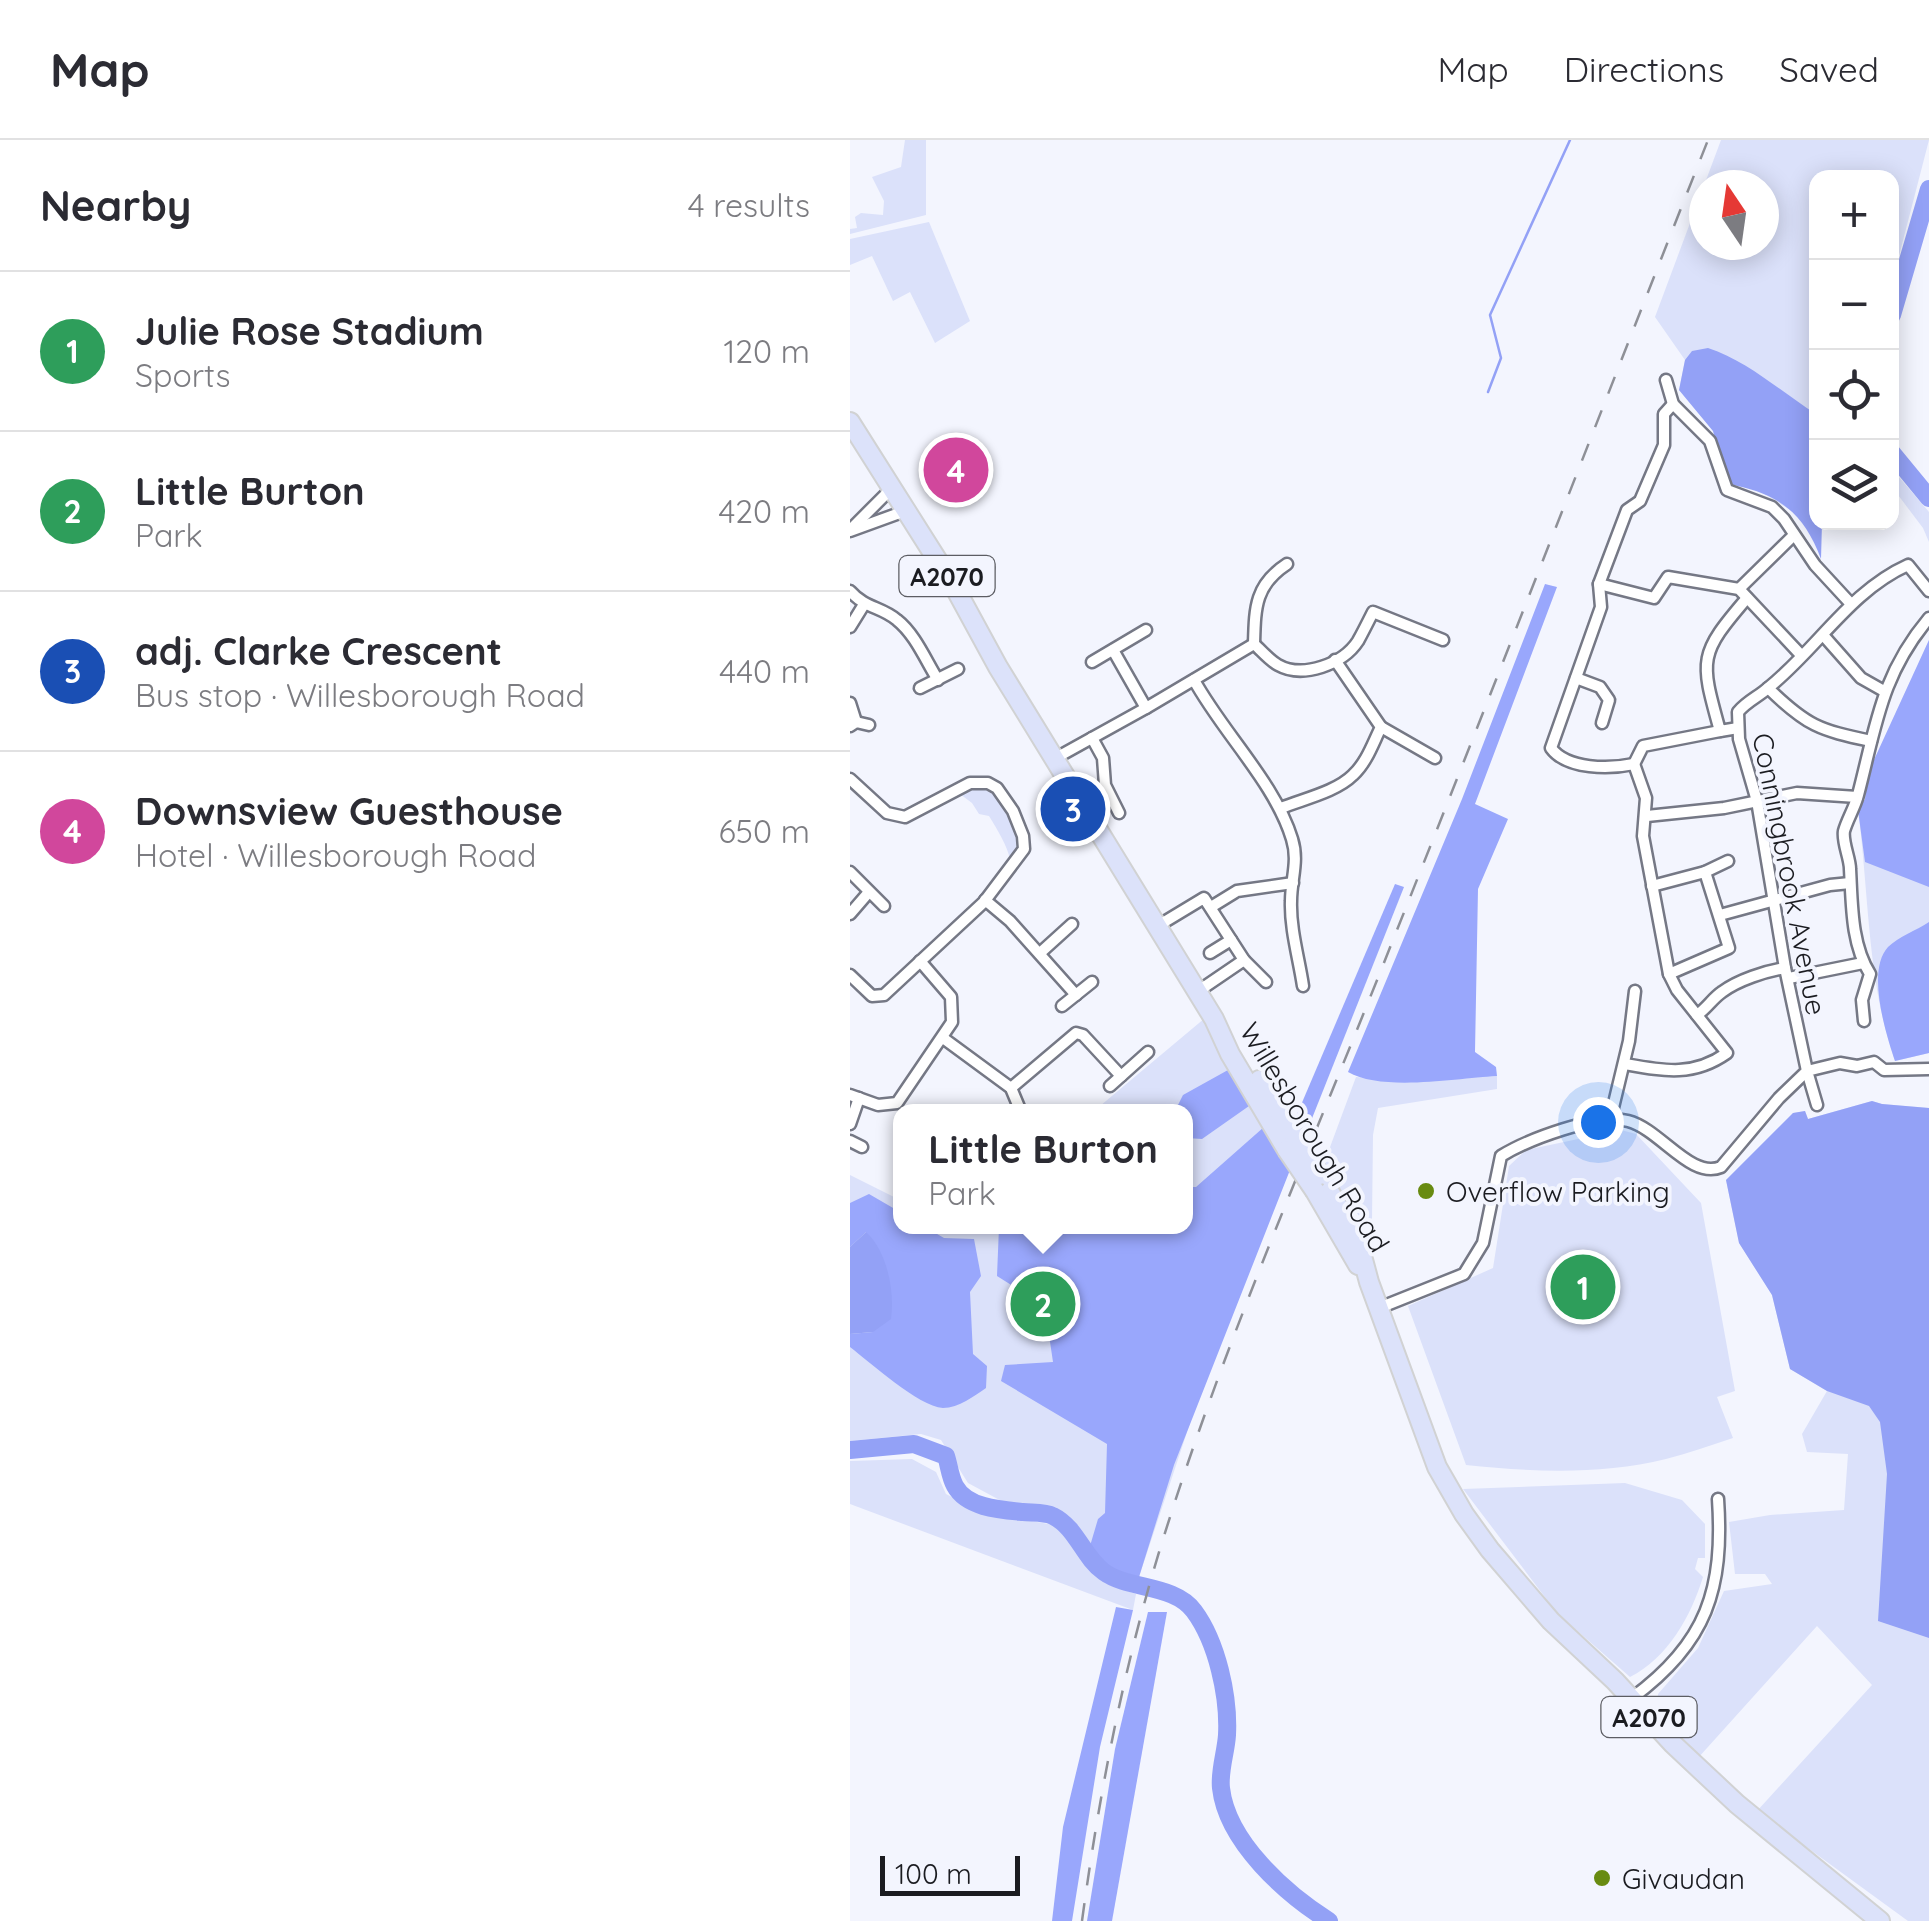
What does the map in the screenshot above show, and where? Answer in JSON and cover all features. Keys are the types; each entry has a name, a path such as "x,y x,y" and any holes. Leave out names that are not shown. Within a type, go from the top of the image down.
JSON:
{"main road":[{"name":"A2070","path":"850,422 891,489"},
{"name":"Willesborough Road","path":"891,489 956,588 998,667 1214,1020 1230,1054 1317,1183 1370,1282 1437,1467 1464,1514 1551,1621 1674,1744 1738,1804 1880,1921"}],"street":[{"path":"1666,380 1673,404 1710,441 1727,490 1772,507 1815,565 1852,604"},
{"path":"1634,764 1610,770 1558,756 1551,748 1601,607 1599,584 1628,510 1640,501 1650,481 1664,445 1664,414 1673,404"},
{"path":"850,531 891,489"},
{"path":"850,531 905,511"},
{"path":"1720,730 1706,656 1714,636 1743,594 1794,535"},
{"path":"1254,644 1260,592 1269,576 1288,564"},
{"name":"Conningbrook Avenue","path":"1818,1105 1787,973 1757,801 1738,739 1738,712 1888,574 1908,565 1929,591"},
{"path":"956,588 988,568"},
{"path":"1599,584 1654,598 1668,576 1743,594 1800,655"},
{"path":"850,591 863,606 888,613 900,622 938,680"},
{"path":"850,628 863,606"},
{"path":"1254,644 1277,664 1292,670 1316,668 1356,644 1373,612 1443,640"},
{"path":"1864,1021 1862,1000 1870,974 1862,963 1851,908 1844,834 1884,691 1905,646 1929,618"},
{"path":"1092,662 1146,630"},
{"path":"1824,635 1861,678 1884,691"},
{"path":"1054,759 1254,644"},
{"path":"1113,650 1146,708"},
{"path":"1335,660 1382,727 1435,758"},
{"path":"920,688 958,669"},
{"path":"1576,678 1600,687 1609,700 1602,723"},
{"path":"1194,680 1281,808 1296,856 1290,904 1303,986"},
{"path":"1768,688 1791,710 1822,730 1871,741"},
{"path":"850,703 853,724 868,725"},
{"path":"1281,808 1352,776 1382,727"},
{"path":"1625,1064 1674,1070 1708,1067 1727,1053 1677,990 1669,974 1643,836 1646,798 1634,764 1643,746 1738,728"},
{"path":"1092,738 1103,758 1105,785 1119,813"},
{"path":"850,779 886,813 899,817 914,815 974,782 996,788 1020,824 1024,849 985,900 884,995 876,998 850,975"},
{"path":"1647,816 1797,792 1857,798"},
{"path":"1652,886 1705,872 1728,861"},
{"path":"850,872 884,906"},
{"path":"1669,974 1729,948 1705,872"},
{"path":"1211,908 1237,891 1292,883"},
{"path":"1720,915 1776,898 1850,883"},
{"path":"850,914 870,892"},
{"path":"1156,928 1204,898 1244,960 1266,982"},
{"path":"985,900 1076,995"},
{"path":"1040,954 1072,924"},
{"path":"1210,953 1230,940"},
{"path":"1197,992 1244,960"},
{"path":"902,1104 952,1022 953,1003 920,961"},
{"path":"1697,1015 1720,992 1770,971 1787,973 1862,963"},
{"path":"1062,1006 1092,982"},
{"path":"1610,1120 1625,1064 1635,991"},
{"path":"1011,1088 1076,1033 1083,1035 1120,1076"},
{"path":"943,1038 1011,1088 1018,1104"},
{"path":"1110,1086 1148,1052"},
{"path":"1379,1308 1464,1274 1483,1243 1501,1156 1521,1144 1557,1131 1625,1120 1652,1130 1697,1168 1712,1171 1722,1167 1779,1098 1807,1071 1840,1063 1857,1066 1874,1062 1884,1070 1929,1069"},
{"path":"850,1124 855,1097 893,1106"},
{"path":"850,1141 862,1147"},
{"path":"1632,1698 1659,1678 1687,1646 1705,1614 1720,1559 1718,1499"}],"shaded area":[{"path":"905,140 926,140 926,215 850,234 850,229 857,228 855,217 861,213 883,215 884,201 872,177 901,167"},
{"path":"1721,140 1929,140 1899,256 1899,170 1809,170 1809,511 1800,516 1758,490 1728,484 1713,431 1679,390 1685,360 1655,317 1689,226 1689,260 1779,260 1779,170 1710,170"},
{"path":"929,222 970,321 935,343 910,292 893,301 872,256 850,265 850,239"},
{"path":"1708,348 1723,354 1809,409 1809,530 1822,530 1821,559 1806,528 1786,507 1761,493 1728,484 1713,431 1679,390 1685,360 1692,351"},
{"path":"1899,477 1929,512 1929,542 1899,496"},
{"path":"1545,584 1557,587 1475,804 1508,819 1478,889 1475,1052 1496,1067 1497,1076 1400,1083 1363,1078 1348,1072 1462,799"},
{"path":"1929,640 1929,1053 1895,1061 1874,968 1858,810 1865,799 1868,773"},
{"path":"1929,640 1929,887 1865,862 1858,810 1865,799 1868,773"},
{"path":"983,787 1001,800 1013,819 1018,840 1010,859 989,816 979,814 960,794 969,788"},
{"path":"1395,884 1404,887 1305,1136 1296,1118 1298,1112"},
{"path":"1929,922 1929,1053 1895,1061 1880,1003 1882,958 1892,943"},
{"path":"1205,1018 1249,1106 1264,1127 1201,1390 1139,1577 1111,1569 1056,1507 1007,1504 968,1483 941,1440 921,1434 850,1441 850,1175 893,1196 893,1234 1193,1234 1193,1104 1102,1104"},
{"path":"1228,1070 1249,1106 1202,1139 1193,1138 1193,1104 1178,1104 1183,1095"},
{"path":"1497,1076 1497,1089 1378,1108 1373,1135 1372,1220 1367,1227 1323,1166 1356,1077 1414,1081"},
{"path":"1872,1101 1929,1108 1929,1921 1908,1921 1757,1811 1872,1685 1817,1626 1698,1758 1657,1705 1658,1694 1698,1648 1724,1591 1772,1584 1765,1574 1735,1574 1729,1522 1844,1510 1848,1454 1807,1452 1802,1434 1827,1391 1790,1369 1772,1295 1739,1243 1726,1180 1793,1113 1805,1111 1808,1119"},
{"path":"1872,1101 1929,1108 1929,1638 1878,1621 1887,1474 1880,1422 1869,1406 1827,1391 1790,1369 1772,1295 1739,1243 1726,1180 1793,1113 1805,1111 1808,1119"},
{"path":"1264,1127 1290,1170 1174,1465 1139,1577 1111,1569 1090,1546 1098,1519 1105,1513 1107,1444 1001,1381 1005,1365 1053,1362 1049,1335 1027,1295 997,1276 999,1234 1193,1234 1196,1187"},
{"path":"1621,1130 1636,1134 1701,1203 1735,1391 1717,1397 1733,1438 1666,1459 1617,1468 1541,1470 1466,1465 1408,1306 1493,1268 1509,1166 1526,1150"},
{"path":"869,1194 893,1208 893,1234 974,1239 981,1276 970,1292 973,1354 987,1366 986,1388 960,1404 943,1408 933,1405 895,1383 850,1347 850,1334 873,1332 866,1232 850,1247 850,1203"},
{"path":"866,1232 888,1272 891,1319 873,1332 850,1334 850,1247"},
{"path":"912,1459 936,1472 946,1494 982,1512 1054,1525 1105,1583 1136,1594 1133,1610 850,1504 850,1461"},
{"path":"1625,1483 1682,1500 1705,1524 1705,1558 1698,1558 1695,1569 1703,1577 1692,1606 1667,1647 1630,1677 1557,1613 1463,1489"},
{"path":"1116,1607 1133,1610 1100,1747 1072,1921 1052,1921 1063,1827"},
{"path":"1148,1612 1167,1612 1112,1921 1087,1921 1115,1749"}],"waterway":[{"path":"1488,392 1501,358 1490,315 1570,140"},
{"path":"1899,291 1929,189"},
{"path":"1899,462 1929,498"},
{"path":"850,1450 914,1444 946,1456 955,1486 968,1499 995,1509 1053,1516 1068,1528 1104,1572 1185,1602 1209,1638 1224,1687 1227,1735 1221,1788 1234,1828 1261,1865 1329,1921"}],"railway":[{"path":"1082,1921 1104,1780 1124,1687 1160,1549 1185,1472 1270,1245 1708,140"}],"place":[{"name":"Downsview Guesthouse","path":"956,470"},
{"name":"adj. Clarke Crescent","path":"1073,809"},
{"name":"Overflow Parking","path":"1426,1191"},
{"name":"Julie Rose Stadium","path":"1583,1287"},
{"name":"Little Burton","path":"1043,1304"},
{"name":"Givaudan","path":"1602,1878"}]}
